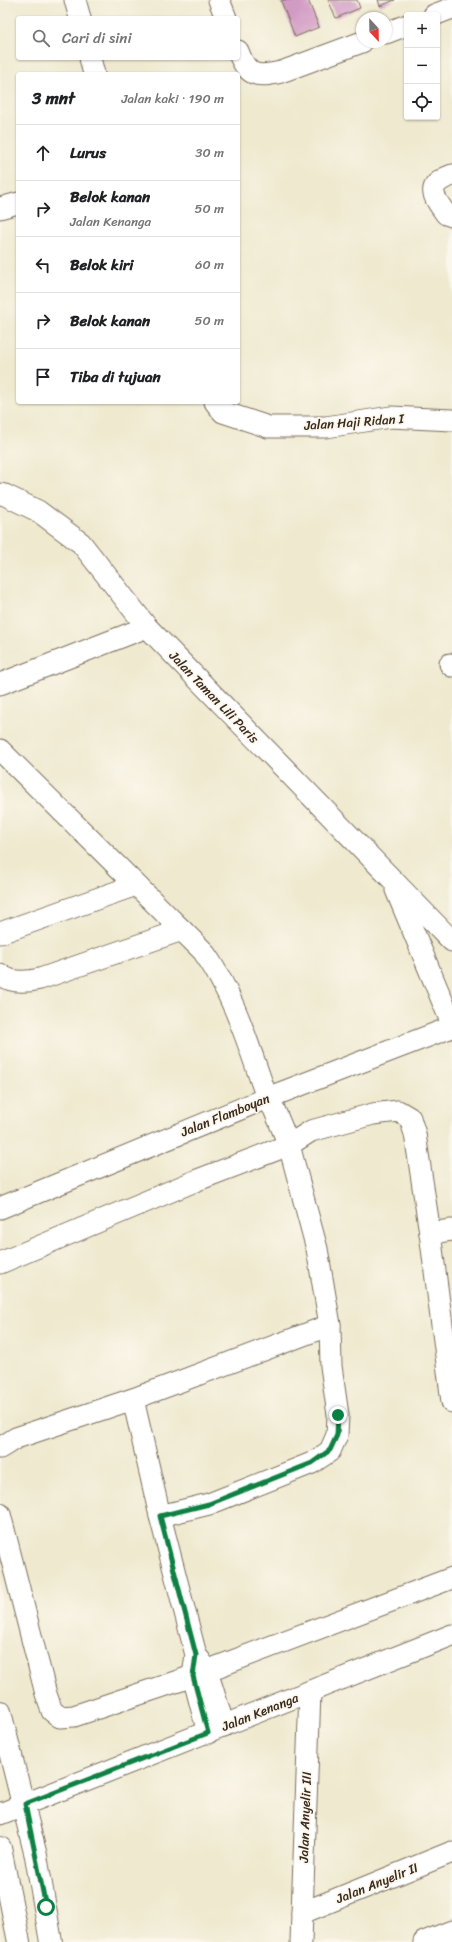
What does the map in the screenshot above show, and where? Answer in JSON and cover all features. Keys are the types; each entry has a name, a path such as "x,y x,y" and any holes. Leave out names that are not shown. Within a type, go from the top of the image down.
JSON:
{"street":[{"path":"75,0 79,16"},
{"path":"219,0 225,16"},
{"path":"440,13 452,8"},
{"path":"392,31 404,26"},
{"path":"240,55 247,68 254,75 268,76 356,44"},
{"path":"90,60 94,72"},
{"path":"452,175 439,180 434,188 434,194 440,206 446,214 452,216"},
{"path":"0,208 16,204"},
{"name":"Jalan Haji Ridan I","path":"217,404 223,412 268,427 326,427 391,417 452,420"},
{"name":"Jalan Taman Lili Paris","path":"0,494 38,511 80,543 147,627 452,941"},
{"path":"0,684 147,627"},
{"path":"3,757 182,930 203,951 218,971 234,1006 267,1098 274,1109 289,1145 317,1249 330,1325 331,1366 338,1415 337,1435 330,1450 312,1463 209,1504 160,1516"},
{"name":"Jalan Taman Lili Paris","path":"392,879 452,1024"},
{"path":"0,933 136,885"},
{"path":"0,974 4,977 26,982 40,979 182,930"},
{"name":"Jalan Flamboyan","path":"0,1208 267,1098 452,1027"},
{"path":"0,1263 195,1180 289,1145 311,1131 372,1114 398,1111 404,1113 410,1118 415,1134 430,1232 452,1402"},
{"path":"430,1232 452,1230"},
{"path":"6,1441 133,1398 330,1325"},
{"path":"133,1398 160,1516 216,1730"},
{"path":"0,1514 46,1694 52,1711 60,1717 74,1716 199,1667 452,1578"},
{"name":"Jalan Kenanga","path":"0,1814 216,1730 452,1635"},
{"name":"Jalan Anyelir III","path":"301,1942 310,1692"},
{"path":"0,1712 25,1804 51,1942"},
{"path":"0,1848 19,1942"},
{"name":"Jalan Anyelir II","path":"302,1913 452,1852"},
{"path":"424,1942 452,1931"}],"building":[{"path":"308,0 319,27 295,37 281,1"},
{"path":"328,0 357,0 360,8 336,18"},
{"path":"378,0 395,0 380,6"}],"route":[{"path":"46,1907 25,1804 208,1733 193,1676 196,1655 160,1516 209,1504 312,1463 330,1450 337,1435 338,1415"}]}
